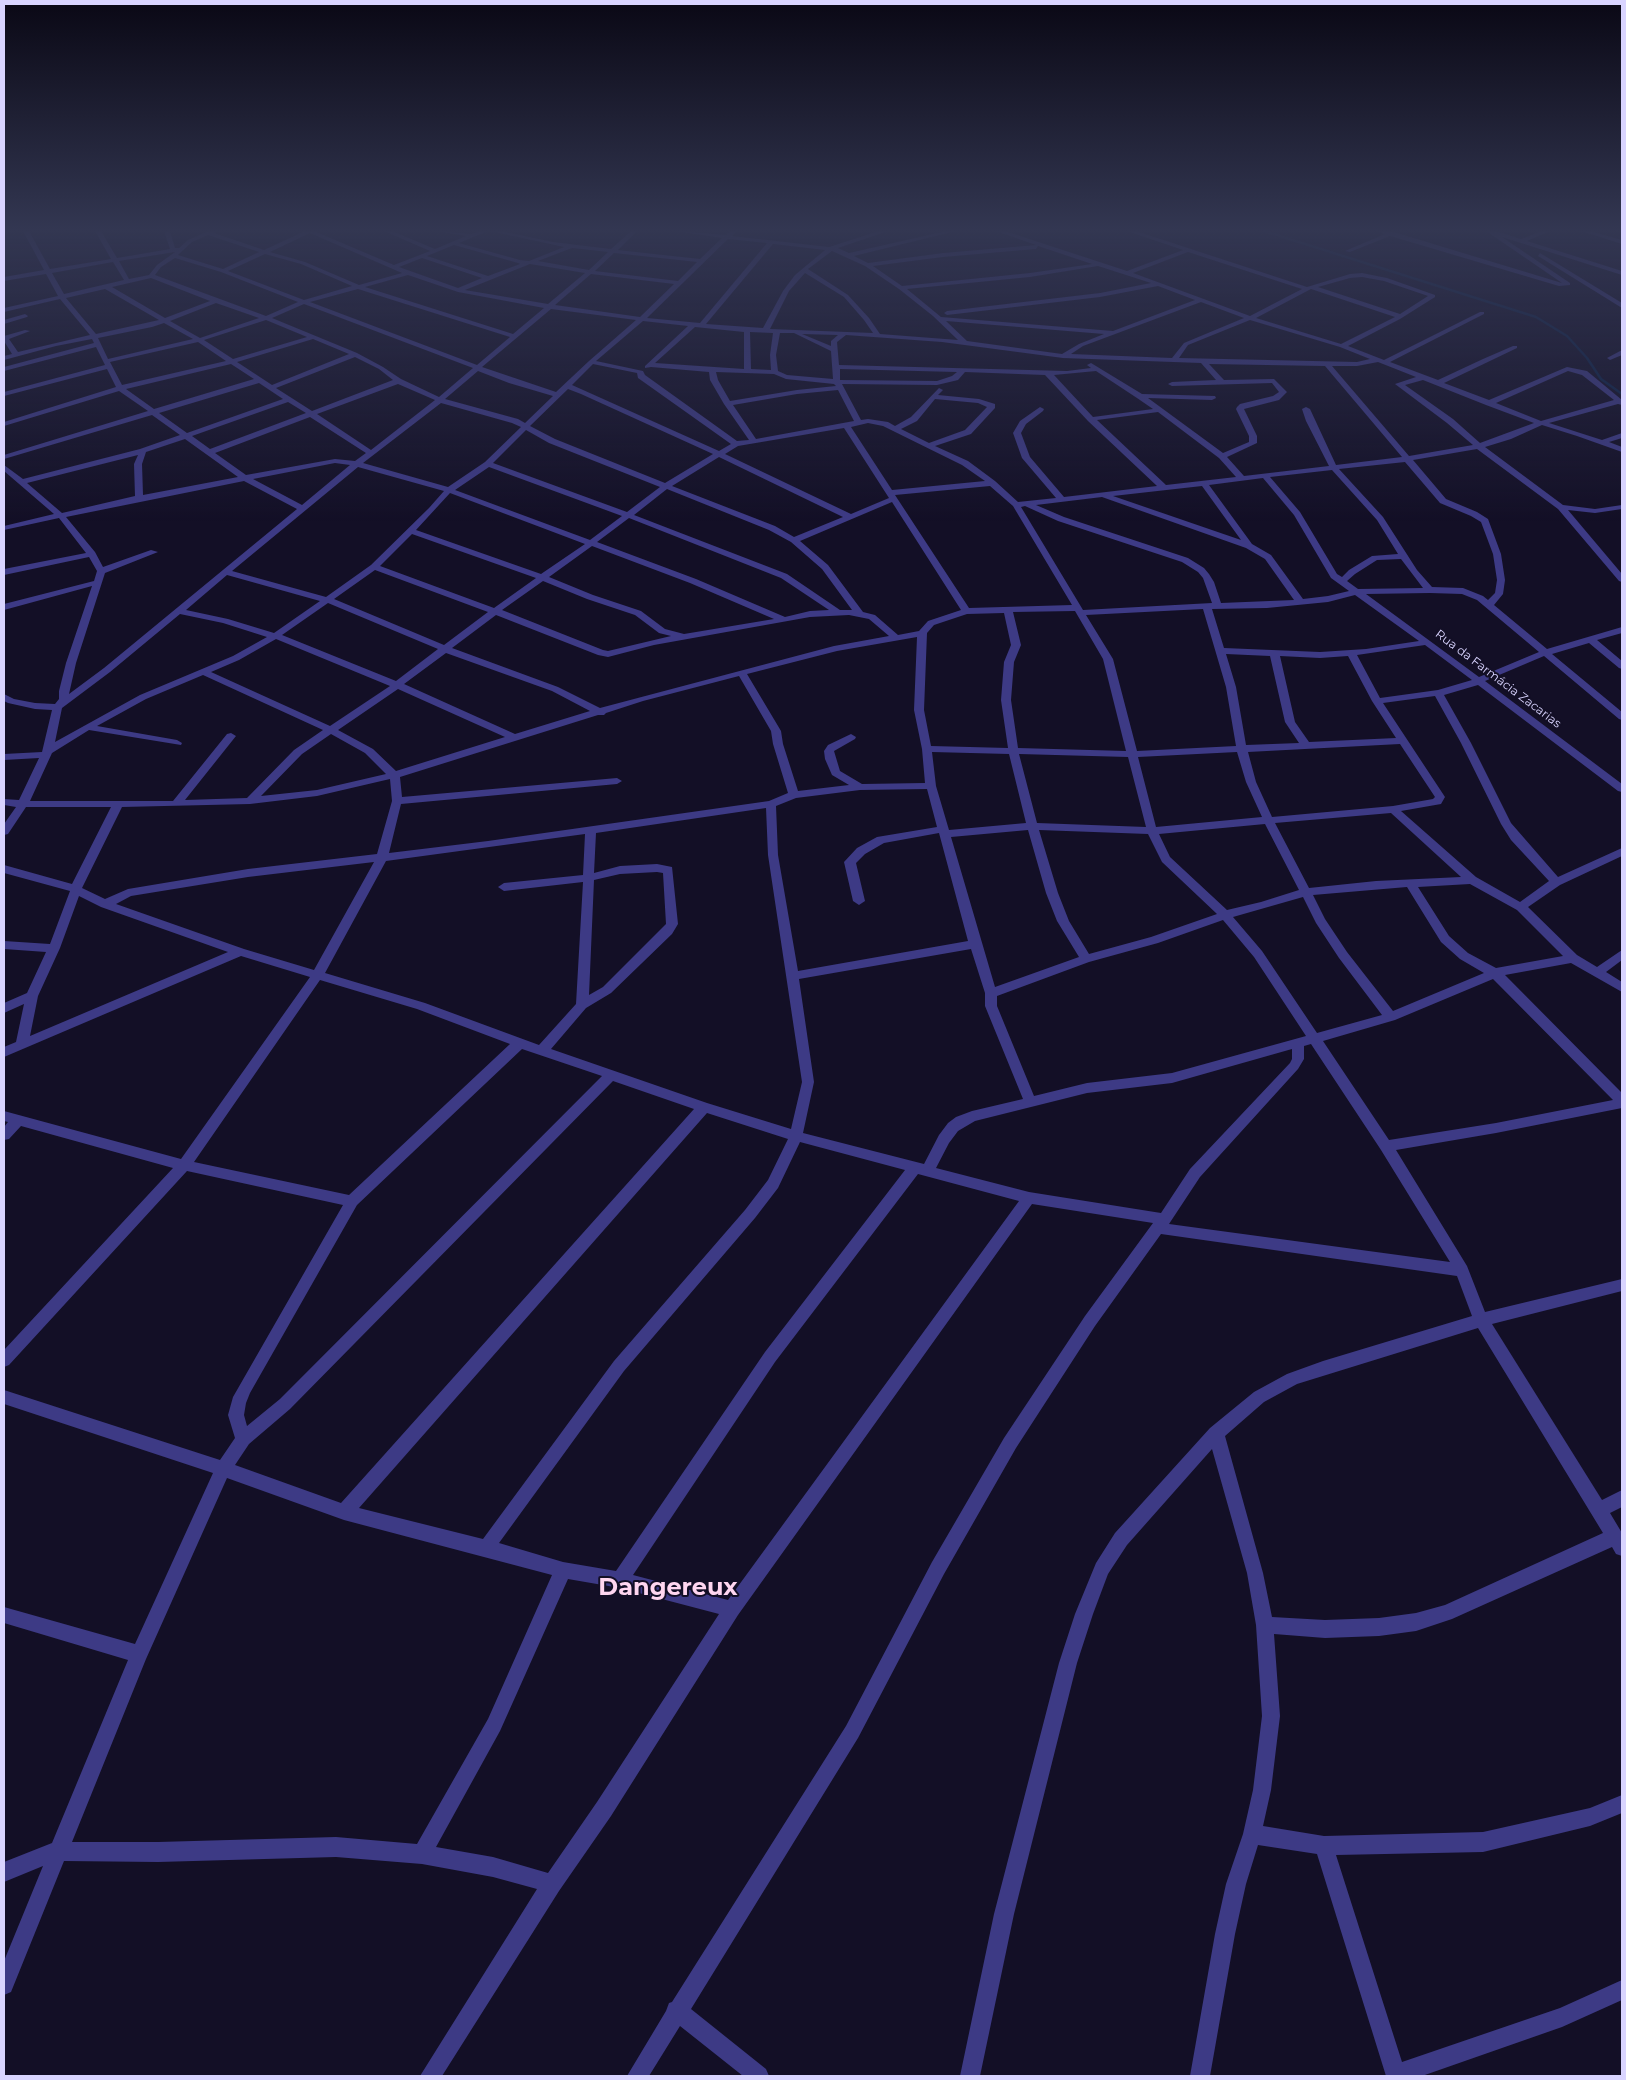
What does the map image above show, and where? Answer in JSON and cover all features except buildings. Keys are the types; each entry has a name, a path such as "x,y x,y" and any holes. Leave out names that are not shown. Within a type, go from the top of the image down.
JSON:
{"street":[{"path":"87,328 98,344 120,388 150,412 245,478 303,509"},
{"path":"4,358 93,335 140,328"},
{"path":"179,328 372,454"},
{"path":"4,394 108,363 199,340 235,328"},
{"path":"291,328 355,354 381,368 398,381 457,406 515,421 534,434 772,528 794,540 824,567 840,591 860,614"},
{"path":"372,328 557,395"},
{"path":"488,328 513,336"},
{"path":"4,697 11,701 34,706 61,704 179,611 357,464 441,399 523,328"},
{"path":"4,757 47,753 87,727 143,697 236,658 275,636 328,600 374,567 449,490 488,464 591,362 632,328"},
{"path":"641,372 690,328"},
{"path":"725,328 844,333 965,343 1063,356 1203,362 1327,364 1357,364 1382,361 1451,328"},
{"path":"873,328 878,336"},
{"path":"949,328 965,343"},
{"path":"1059,328 1114,333"},
{"path":"1063,356 1081,345 1127,328"},
{"path":"1174,361 1179,351 1186,344 1224,328"},
{"path":"1283,328 1342,346 1541,423 1603,442 1622,450"},
{"path":"1342,346 1376,328"},
{"path":"747,330 748,372"},
{"path":"775,372 773,356 776,331"},
{"path":"16,354 5,338 27,332"},
{"path":"793,332 834,350"},
{"path":"844,333 834,341 835,367 852,424 891,496 966,611"},
{"path":"4,424 120,388 232,362 313,337"},
{"path":"4,369 98,344"},
{"path":"1438,383 1515,347"},
{"path":"1610,358 1622,352"},
{"path":"272,387 355,354"},
{"path":"1082,356 1222,456 1242,478"},
{"path":"591,362 641,372"},
{"path":"1203,362 1222,382"},
{"path":"650,364 712,370 775,372 793,379 839,385 918,384 947,381"},
{"path":"1327,364 1443,501 1474,514 1485,521 1497,554 1501,580 1499,594 1489,605"},
{"path":"835,367 1067,373 1098,369"},
{"path":"712,370 714,380 728,404 754,441"},
{"path":"895,429 914,419 947,381 964,370"},
{"path":"1489,403 1567,370 1584,373 1621,402"},
{"path":"641,372 642,376 736,444"},
{"path":"1047,372 1091,419 1163,487"},
{"path":"1424,377 1399,384 1561,507 1622,579"},
{"path":"4,457 260,380"},
{"path":"208,453 398,381"},
{"path":"1172,384 1274,381 1283,392 1276,398 1243,406 1240,409 1254,436 1253,443 1222,456"},
{"path":"728,404 839,385"},
{"path":"567,386 719,454 851,517"},
{"path":"929,445 952,439 968,432 992,406 979,401 934,396"},
{"path":"1140,396 1212,398"},
{"path":"22,482 142,451 289,399"},
{"path":"1021,505 1407,459 1479,446 1508,437 1541,423 1621,402"},
{"path":"1040,409 1023,423 1017,433 1026,458 1060,499"},
{"path":"1306,409 1333,467 1380,519 1402,556 1430,590"},
{"path":"1091,419 1159,410"},
{"path":"250,800 298,752 397,685 444,648 590,544 666,486 719,454 736,444 852,424 877,423 929,445 964,464 1021,505 1185,560 1201,570 1210,582 1212,606 1231,687 1242,750 1251,782 1306,892 1343,955 1391,1018"},
{"path":"1603,442 1622,435"},
{"path":"139,498 138,464 142,451"},
{"path":"4,528 139,498 293,467 335,461 357,464 449,490 693,581 784,620"},
{"path":"488,464 784,576 837,612"},
{"path":"4,467 61,516 92,554 102,571"},
{"name":"Rua da Farmácia Zacarias","path":"1264,475 1288,502 1334,576 1478,679 1622,789"},
{"path":"1203,482 1249,546"},
{"path":"794,540 870,509 891,496 992,483"},
{"path":"1101,494 1249,546 1268,557 1299,600"},
{"path":"1021,505 1078,610 1108,659 1152,831 1166,859 1225,915 1258,954 1306,1042 1386,1146 1446,1240 1462,1270 1481,1320 1618,1542 1446,1613 1416,1622 1378,1627 1326,1629 1265,1624"},
{"path":"1561,507 1596,511 1622,507"},
{"path":"870,509 905,515"},
{"path":"411,531 638,613 662,631 684,637"},
{"path":"4,832 23,804 47,753 71,663 102,571 154,552"},
{"path":"4,572 92,554"},
{"path":"1342,582 1352,572 1375,558 1402,556"},
{"path":"374,567 495,611 601,653 608,654 653,642 810,614 837,612 872,617 895,637"},
{"path":"226,572 328,600 444,648 555,689 601,713"},
{"path":"4,607 98,582"},
{"path":"4,802 23,804 176,804 250,800 317,793 394,775 601,713 640,699 837,648 922,633 931,623 966,611 1267,605 1299,600 1328,599 1356,592 1430,590 1471,594 1489,605 1622,717"},
{"path":"179,611 225,621 275,636 397,685 514,738"},
{"path":"1008,611 1016,646 1009,662 1006,700 1013,750 1032,826 1058,909 1086,959"},
{"path":"1377,701 1438,693 1464,686 1544,653 1622,630"},
{"path":"922,633 919,710 927,749 931,786 975,944 991,993 991,1006 1030,1101"},
{"path":"1590,639 1622,666"},
{"path":"1222,651 1314,655 1351,653 1427,642"},
{"path":"1274,652 1290,722 1307,747"},
{"path":"859,901 850,862 861,850 881,840 944,832 1032,826 1152,831 1393,809 1440,800 1377,701 1351,653"},
{"path":"4,1360 184,1165 317,976 382,857 397,801 397,785 394,775 369,751 331,730 204,672"},
{"path":"742,674 776,731 778,744 794,795"},
{"path":"1438,693 1466,743 1506,824 1515,837 1556,882"},
{"path":"87,727 177,743"},
{"path":"176,804 231,736"},
{"path":"831,790 836,772 828,751 851,737"},
{"path":"927,749 1133,754 1402,741"},
{"path":"836,772 860,787"},
{"path":"397,801 617,781"},
{"path":"105,904 128,893 211,879 312,864 488,845 771,804 794,795 860,787 931,786"},
{"path":"22,1044 32,996 54,948 75,889 118,804"},
{"path":"486,1548 619,1366 774,1184 796,1136 808,1082 773,856 771,804"},
{"path":"1393,809 1472,880 1521,907 1573,958 1622,988"},
{"path":"582,1005 591,830"},
{"path":"1521,907 1556,882 1622,852"},
{"path":"504,887 588,878 620,870 657,868 668,870 672,924 668,931 607,990 582,1005 541,1050"},
{"path":"4,869 75,889 105,904 240,952 420,1006 704,1107 796,1136 1028,1198 1161,1223 1462,1270"},
{"path":"991,993 1086,959 1174,934 1225,915 1263,906 1306,892 1472,880"},
{"path":"1410,883 1445,939 1464,956 1495,973 1622,1102"},
{"path":"793,976 975,944"},
{"path":"4,945 54,948"},
{"path":"4,1052 240,952"},
{"path":"1598,972 1622,954"},
{"path":"620,1580 770,1357 944,1139 961,1121 972,1116 1087,1088 1172,1078 1391,1018 1495,973 1573,958"},
{"path":"4,1008 32,996"},
{"path":"637,2076 676,2010 852,1732 938,1568 1010,1443 1090,1321 1200,1167 1294,1066 1306,1042"},
{"path":"243,1439 236,1415 238,1402 352,1200 520,1043"},
{"path":"4,1985 139,1654 223,1469 243,1439 285,1404 612,1074"},
{"path":"1386,1146 1496,1128 1622,1102"},
{"path":"344,1512 704,1107"},
{"path":"4,1116 184,1165 352,1200"},
{"path":"4,1135 18,1120"},
{"path":"430,2076 552,1884 604,1809 732,1609 1028,1198"},
{"path":"970,2076 1004,1914 1068,1663 1084,1614 1102,1569 1121,1540 1216,1433 1259,1397 1292,1379 1481,1320 1622,1285"},
{"path":"4,1398 223,1469 344,1512 486,1548 563,1570 620,1580 732,1609"},
{"path":"1200,2076 1225,1934 1236,1884 1252,1834 1268,1752 1271,1716 1265,1624 1255,1574 1216,1433"},
{"path":"1600,1510 1622,1498"},
{"path":"422,1854 494,1725 563,1570"},
{"path":"4,1615 139,1654"},
{"path":"1252,1834 1324,1846 1483,1842 1590,1817 1622,1804"},
{"path":"1324,1846 1396,2076 1562,2017 1622,1990"},
{"path":"4,1872 57,1852 158,1852 336,1847 422,1854 493,1867 552,1884"},
{"path":"676,2010 759,2076"}],"waterway":[{"path":"1554,328 1567,336 1587,358 1601,379 1622,394"}],"district":[{"name":"Dangereux","path":"668,1588"}]}
